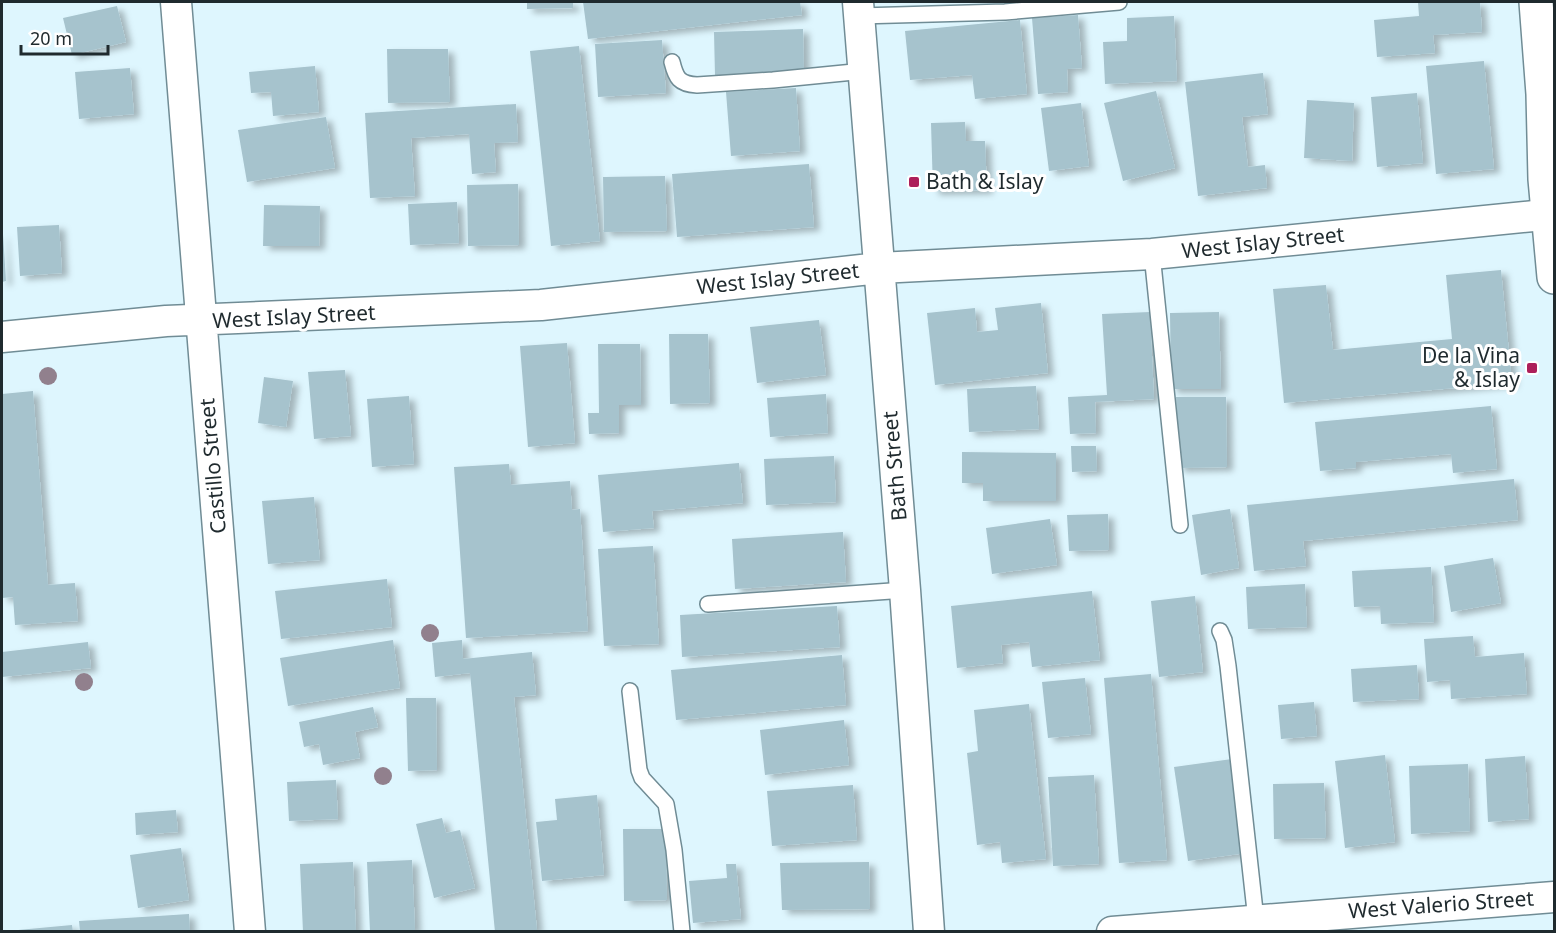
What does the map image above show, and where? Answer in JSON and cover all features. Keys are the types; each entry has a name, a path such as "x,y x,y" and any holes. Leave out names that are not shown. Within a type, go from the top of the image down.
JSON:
{"street":[{"name":"Castillo Street","path":"176,2 250,932"},
{"path":"1542,8 1545,179 1552,214 1554,277"},
{"name":"Bath Street","path":"859,9 905,590 929,932"},
{"name":"West Islay Street","path":"2,337 157,322 541,305 879,268 1152,254 1552,214"},
{"name":"West Valerio Street","path":"1112,932 1554,897"}],"lane":[{"path":"859,9 1005,12 1119,2"},
{"path":"672,62 675,74 680,80 686,84 697,85 864,71"},
{"path":"1152,254 1180,525"},
{"path":"708,604 905,590"},
{"path":"1220,630 1228,666 1256,920"},
{"path":"630,691 639,770 642,778 666,804 674,850 682,932"}],"building":[{"path":"527,2 573,2 573,8 527,9"},
{"path":"583,2 800,2 802,15 588,39"},
{"path":"1418,2 1480,2 1482,32 1433,35 1435,53 1377,57 1374,20 1419,16"},
{"path":"117,6 126,42 72,55 63,18"},
{"path":"1078,15 1082,68 1067,69 1068,92 1038,94 1032,18"},
{"path":"1174,16 1177,81 1105,84 1103,42 1127,41 1127,18"},
{"path":"1020,20 1027,94 975,99 972,75 910,80 905,31"},
{"path":"803,29 804,73 715,76 714,32"},
{"path":"662,40 666,93 598,97 595,44"},
{"path":"579,46 600,241 551,246 530,51"},
{"path":"387,49 448,49 450,102 388,103"},
{"path":"1484,61 1494,169 1436,174 1426,66"},
{"path":"315,66 319,112 273,116 271,92 251,93 249,72"},
{"path":"130,68 134,114 79,119 75,72"},
{"path":"1263,73 1268,114 1242,117 1248,167 1265,165 1267,188 1198,196 1185,82"},
{"path":"796,88 800,151 731,156 726,92"},
{"path":"1156,91 1175,168 1123,181 1104,103"},
{"path":"1417,93 1423,163 1377,167 1371,97"},
{"path":"1307,100 1354,103 1352,161 1304,158"},
{"path":"1081,103 1089,166 1049,171 1041,108"},
{"path":"516,104 518,142 494,143 496,172 472,174 469,134 411,138 415,196 370,198 365,113"},
{"path":"326,117 335,168 247,182 238,130"},
{"path":"965,122 966,141 985,141 987,190 933,191 931,123"},
{"path":"809,164 814,227 677,237 672,174"},
{"path":"665,176 667,231 604,232 603,177"},
{"path":"518,184 519,245 468,246 467,185"},
{"path":"457,202 459,243 410,245 408,204"},
{"path":"264,205 320,206 319,246 263,246"},
{"path":"59,225 62,273 20,276 17,227"},
{"path":"2,234 6,281 2,282"},
{"path":"1501,270 1512,383 1284,403 1273,289 1326,285 1333,350 1452,339 1446,275"},
{"path":"1041,303 1048,373 935,385 927,313 975,308 977,332 998,330 995,308"},
{"path":"1150,312 1154,399 1095,402 1096,433 1070,434 1068,397 1107,395 1102,314"},
{"path":"1219,312 1221,389 1171,389 1170,313"},
{"path":"819,320 826,375 757,383 750,327"},
{"path":"669,334 708,334 710,403 670,404"},
{"path":"567,343 575,443 528,447 520,346"},
{"path":"598,344 640,344 641,405 619,405 619,433 589,434 588,413 599,413"},
{"path":"345,370 351,436 314,439 308,372"},
{"path":"264,377 293,381 286,427 258,423"},
{"path":"1036,386 1039,429 969,432 967,389"},
{"path":"33,391 48,585 75,583 78,621 15,625 13,597 2,598 2,394"},
{"path":"826,394 828,433 770,437 767,398"},
{"path":"409,396 414,464 372,467 367,399"},
{"path":"1176,397 1226,397 1227,467 1178,468"},
{"path":"1491,406 1497,469 1453,473 1451,454 1356,462 1356,468 1320,471 1315,422"},
{"path":"1071,446 1096,446 1097,471 1072,472"},
{"path":"962,452 1056,453 1056,501 983,501 983,483 962,483"},
{"path":"834,456 836,502 766,505 764,459"},
{"path":"739,463 743,503 652,511 654,528 603,532 598,475"},
{"path":"509,464 511,485 570,481 572,510 580,509 588,631 466,638 454,467"},
{"path":"1514,479 1518,520 1303,541 1306,566 1254,571 1247,505"},
{"path":"314,497 320,560 268,564 262,501"},
{"path":"1230,509 1239,568 1201,575 1192,515"},
{"path":"1108,514 1109,550 1069,551 1067,515"},
{"path":"1050,519 1057,565 992,574 986,528"},
{"path":"843,532 846,582 735,589 732,539"},
{"path":"653,546 659,644 604,646 598,549"},
{"path":"1493,558 1501,603 1451,612 1444,566"},
{"path":"1431,567 1434,622 1381,624 1380,606 1354,607 1352,571"},
{"path":"387,579 392,627 281,639 275,591"},
{"path":"1305,584 1307,627 1248,629 1246,587"},
{"path":"1092,591 1100,660 1032,667 1029,642 1001,645 1003,663 957,668 951,606"},
{"path":"1195,596 1203,672 1159,677 1151,601"},
{"path":"837,606 840,647 682,657 680,615"},
{"path":"1473,636 1475,657 1524,653 1527,694 1451,699 1450,680 1427,682 1424,639"},
{"path":"393,640 400,688 288,706 280,658"},
{"path":"462,640 463,659 532,652 536,695 514,697 537,930 495,932 470,673 435,677 432,643"},
{"path":"88,642 91,668 2,677 2,652"},
{"path":"842,655 846,705 676,720 671,670"},
{"path":"1417,665 1419,699 1353,702 1351,669"},
{"path":"1151,674 1167,860 1119,863 1104,678"},
{"path":"1085,678 1091,734 1048,738 1042,682"},
{"path":"406,698 436,698 437,770 408,771"},
{"path":"1314,702 1317,736 1281,739 1278,705"},
{"path":"1029,704 1046,859 1002,863 1000,842 977,845 967,753 978,751 974,710"},
{"path":"373,707 378,727 355,732 360,758 323,765 319,744 304,747 299,722"},
{"path":"844,720 849,765 765,775 760,730"},
{"path":"1385,755 1395,842 1345,848 1335,761"},
{"path":"1525,756 1529,819 1488,822 1485,759"},
{"path":"1232,759 1246,853 1188,861 1174,767"},
{"path":"1468,764 1470,831 1411,834 1409,766"},
{"path":"1094,775 1099,864 1053,866 1048,777"},
{"path":"336,780 338,819 289,821 287,782"},
{"path":"1324,783 1326,838 1274,839 1273,784"},
{"path":"853,785 857,840 772,846 767,791"},
{"path":"597,795 604,875 542,881 536,822 557,820 555,799"},
{"path":"176,810 178,832 136,835 135,813"},
{"path":"442,818 446,833 460,830 475,888 434,898 416,824"},
{"path":"623,829 666,829 667,900 624,901"},
{"path":"181,848 189,900 138,908 130,855"},
{"path":"412,860 415,930 370,932 367,862"},
{"path":"353,862 356,932 303,932 300,864"},
{"path":"869,862 870,909 782,910 780,863"},
{"path":"726,864 736,864 741,919 693,923 689,881 727,878"},
{"path":"189,914 190,932 80,932 79,921"},
{"path":"72,925 73,932 18,932 18,930"}],"place":[{"name":"Bath & Islay","path":"914,182"},
{"name":"De la Vina & Islay","path":"1532,368"}]}
